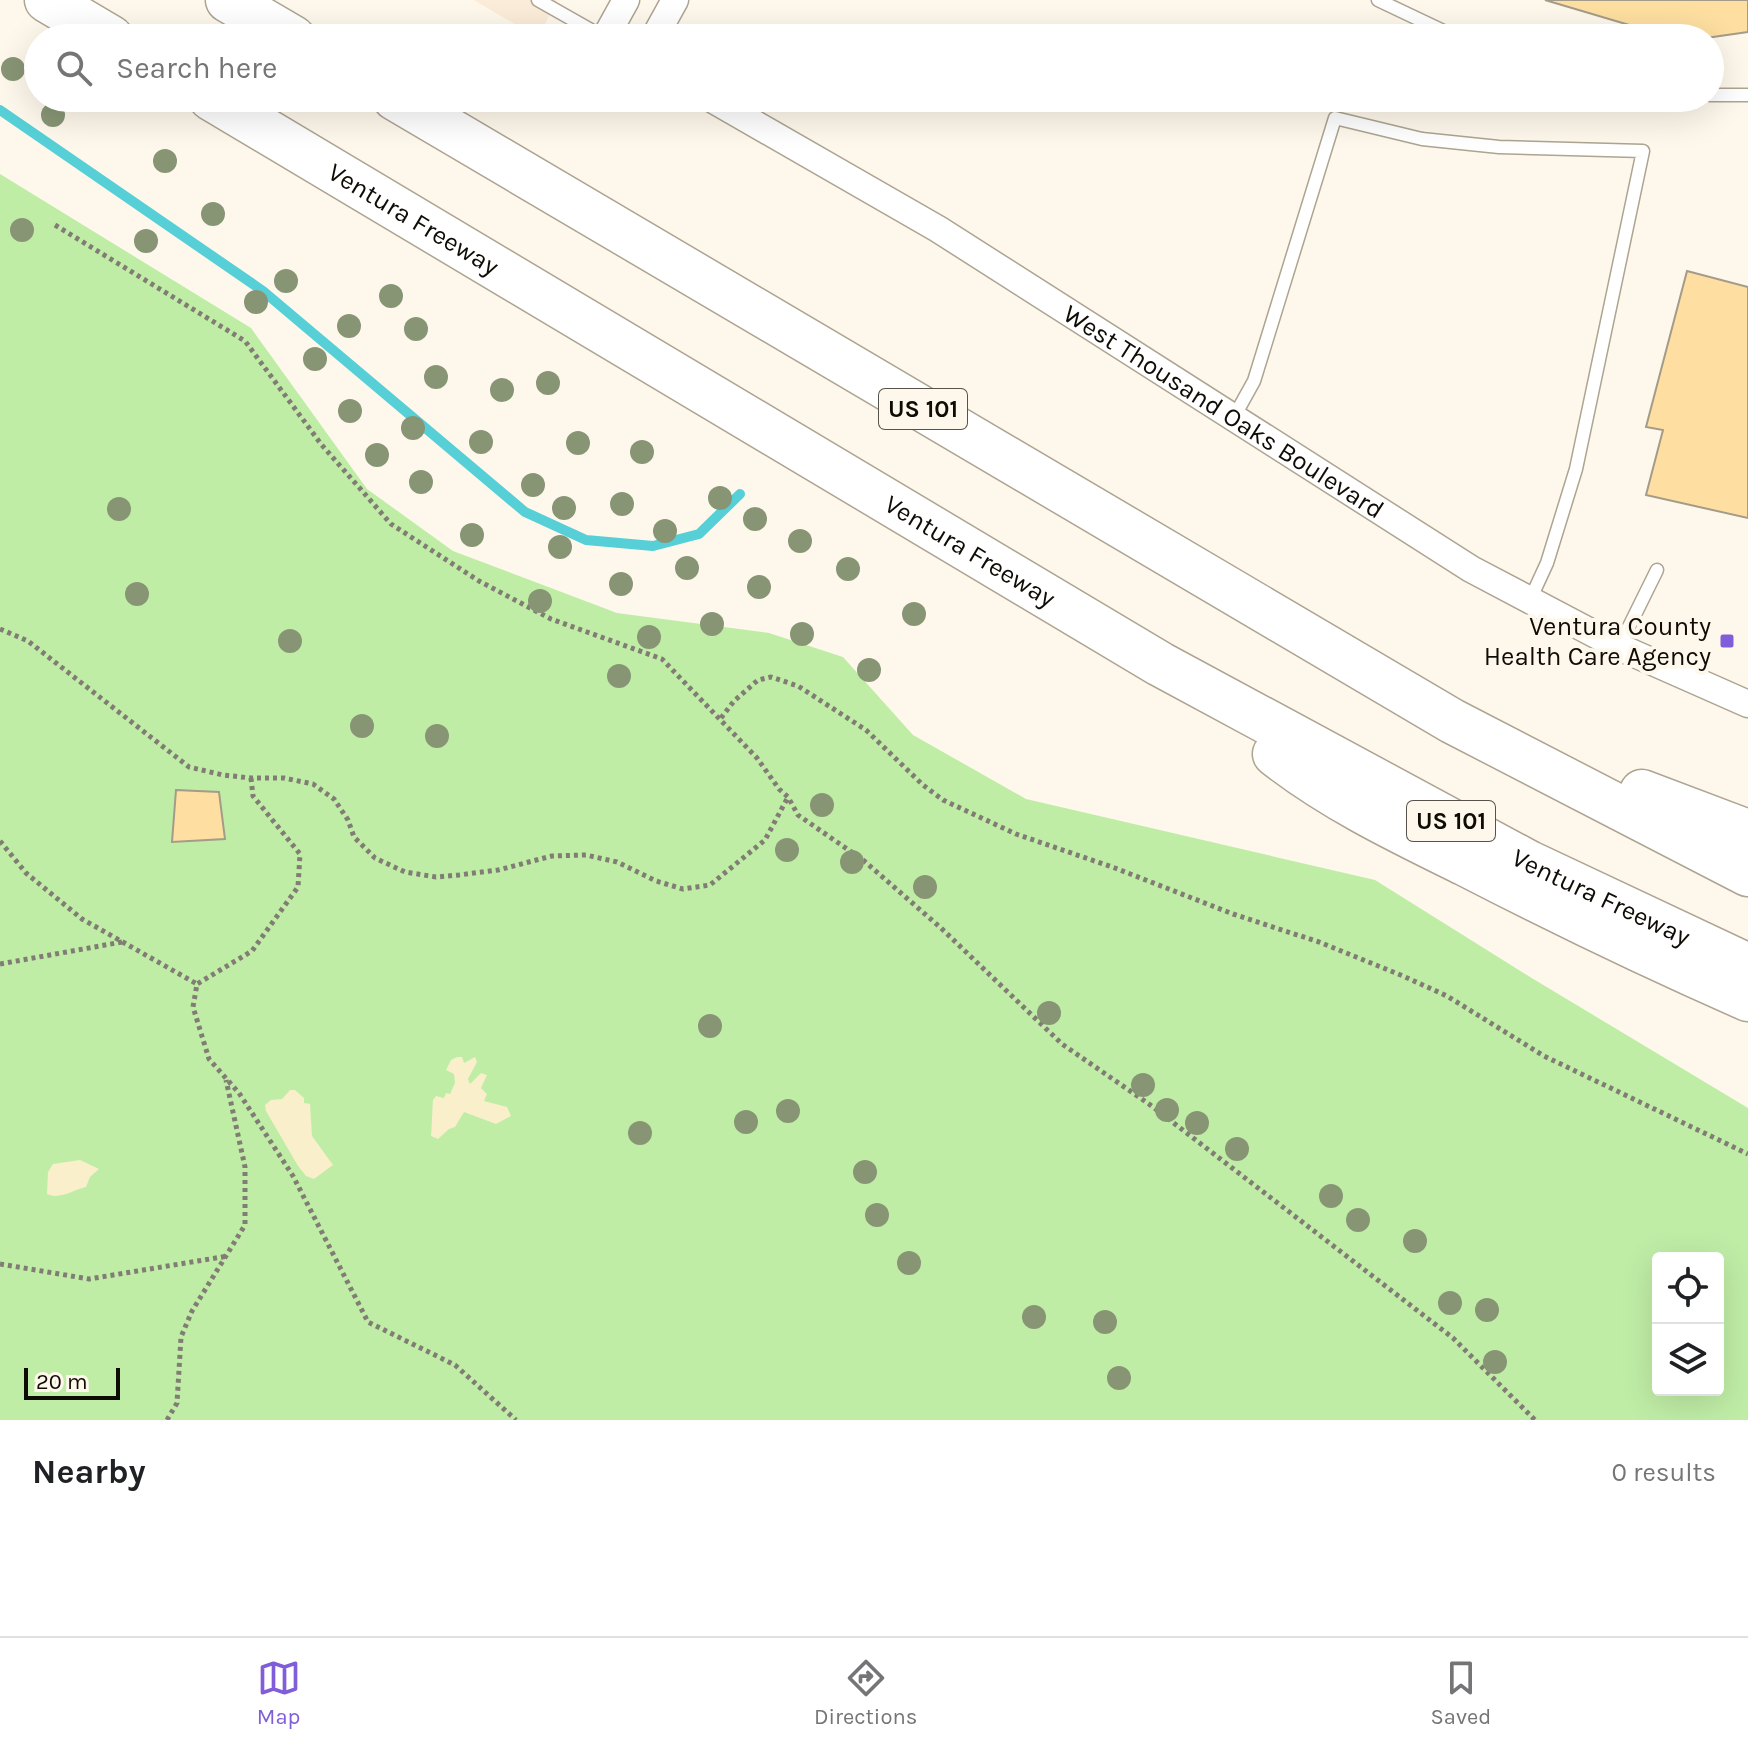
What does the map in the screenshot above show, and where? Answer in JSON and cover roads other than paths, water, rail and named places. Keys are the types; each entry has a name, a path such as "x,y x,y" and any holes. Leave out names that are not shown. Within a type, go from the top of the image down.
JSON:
{"highway":[{"path":"47,0 87,24"},
{"path":"228,0 269,24"},
{"name":"Ventura Freeway","path":"234,112 1160,664 1529,863 1748,966"},
{"name":"US 101","path":"419,112 1452,721 1748,874"},
{"path":"1160,664 1301,775 1411,837 1601,933 1748,999"},
{"path":"1452,721 1748,832"}],"street":[{"path":"613,24 626,0"},
{"path":"662,24 675,0"},
{"name":"West Thousand Oaks Boulevard","path":"734,112 938,229 1411,532 1529,602 1619,647 1748,704"}],"lane":[{"path":"538,0 580,24"},
{"path":"1378,0 1429,24"},
{"path":"1724,95 1748,95"},
{"path":"1234,417 1254,381 1335,118 1422,139 1483,146 1643,151 1576,469 1547,563 1529,602"},
{"path":"1619,647 1657,570"}],"waterway":[{"path":"0,110 263,291 525,512 586,540 653,546 699,534 740,494"}],"place":[{"name":"Ventura County Health Care Agency","path":"1727,641"}]}
